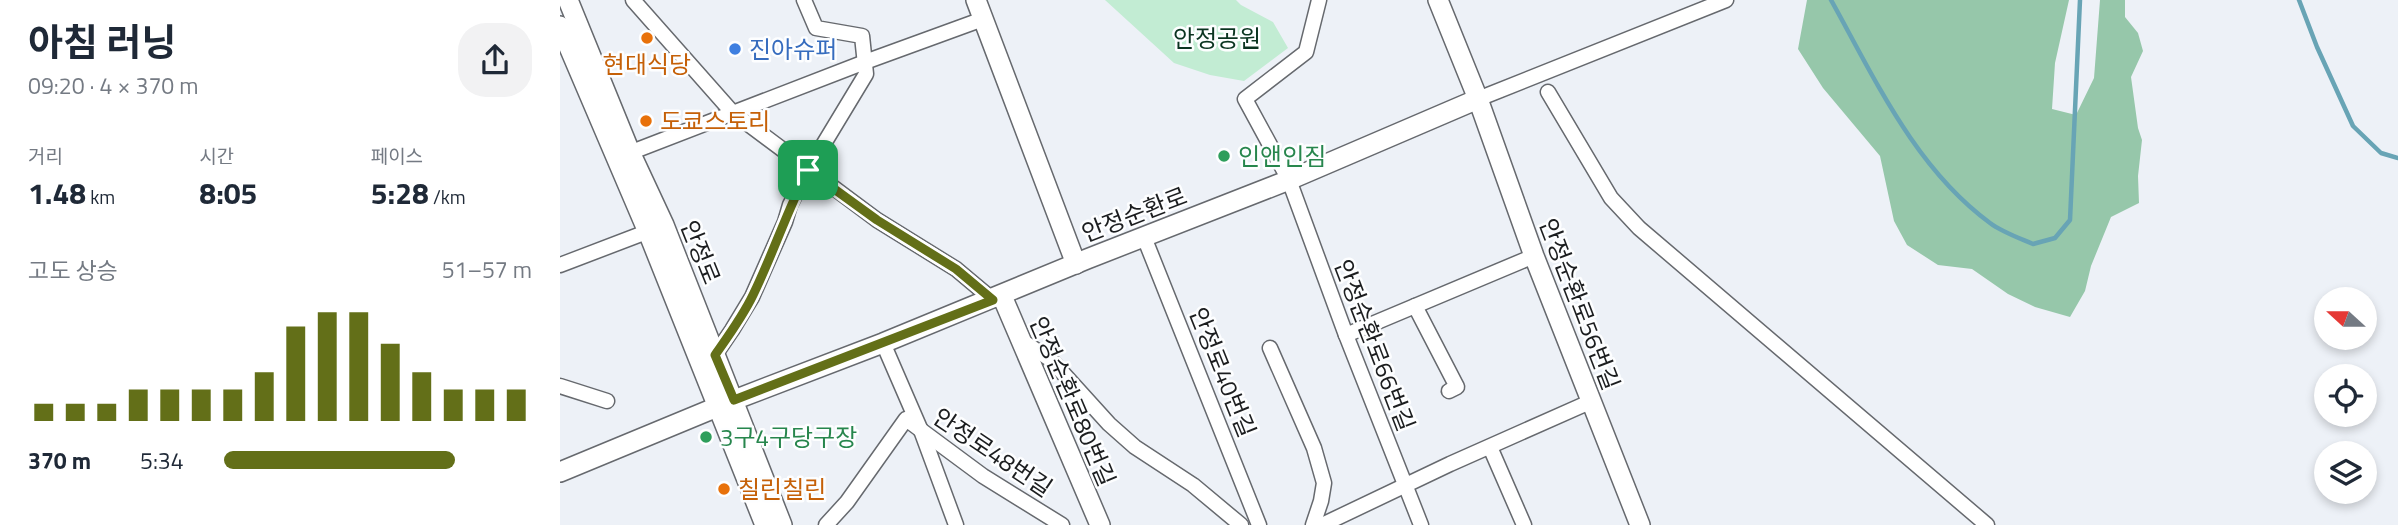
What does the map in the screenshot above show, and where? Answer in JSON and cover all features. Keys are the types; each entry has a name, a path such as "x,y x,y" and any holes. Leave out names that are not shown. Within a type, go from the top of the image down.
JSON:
{"street":[{"path":"633,0 732,112 877,220 997,298"},
{"path":"708,358 752,297 790,205 866,74 862,36 816,28 804,0"},
{"path":"976,0 1076,264"},
{"name":"안정순환로66번길","path":"1319,0 1306,52 1245,99 1289,180 1404,486 1422,525"},
{"name":"안정순환로56번길","path":"1438,0 1478,99 1534,256 1640,525"},
{"name":"안정순환로","path":"560,472 1289,180 1478,99 1726,0"},
{"name":"안정로","path":"566,4 623,155"},
{"path":"623,155 983,19"},
{"name":"안정로","path":"560,26 656,228 726,404 782,525"},
{"path":"1548,92 1611,198 1639,228 1987,525"},
{"path":"560,265 656,228"},
{"name":"안정로40번길","path":"1144,237 1259,525"},
{"path":"1346,335 1534,256"},
{"name":"안정순환로80번길","path":"997,298 1020,340 1100,525"},
{"path":"1415,306 1457,387 1449,391"},
{"path":"1020,340 1051,360 1109,424 1135,447 1192,485 1241,525"},
{"path":"884,343 922,433 956,525"},
{"path":"1270,348 1314,448 1324,483 1312,525"},
{"path":"560,386 607,401"},
{"path":"1322,525 1592,401"},
{"name":"안정로","path":"726,404 765,525"},
{"name":"안정로48번길","path":"826,525 847,502 906,419 984,476 1062,525"},
{"path":"1490,447 1524,525"}],"green space":[{"name":"안정공원","path":"1105,0 1236,0 1273,22 1288,48 1244,81 1210,75 1174,63"},
{"path":"1807,0 2069,0 2055,63 2052,109 2076,115 2094,78 2100,0 2125,0 2125,17 2138,33 2143,51 2131,77 2142,140 2138,176 2139,203 2111,217 2091,266 2085,291 2070,317 2035,307 2008,294 1972,269 1938,265 1907,245 1894,221 1880,156 1823,88 1798,49"}],"waterway":[{"path":"1831,0 1881,91 1918,149 1940,176 1963,201 1990,223 2033,244 2055,238 2070,220 2080,0"},
{"path":"2299,0 2353,126 2381,153 2398,158"}],"place":[{"name":"현대식당","path":"647,38"},
{"name":"진아슈퍼","path":"735,49"},
{"name":"도쿄스토리","path":"646,121"},
{"name":"인앤인짐","path":"1224,156"},
{"name":"3구4구당구장","path":"706,437"},
{"name":"칠린칠린","path":"724,489"}],"route":[{"path":"808,170 877,220 956,269 993,300 734,400 715,355 752,297 790,205 808,170"}]}
